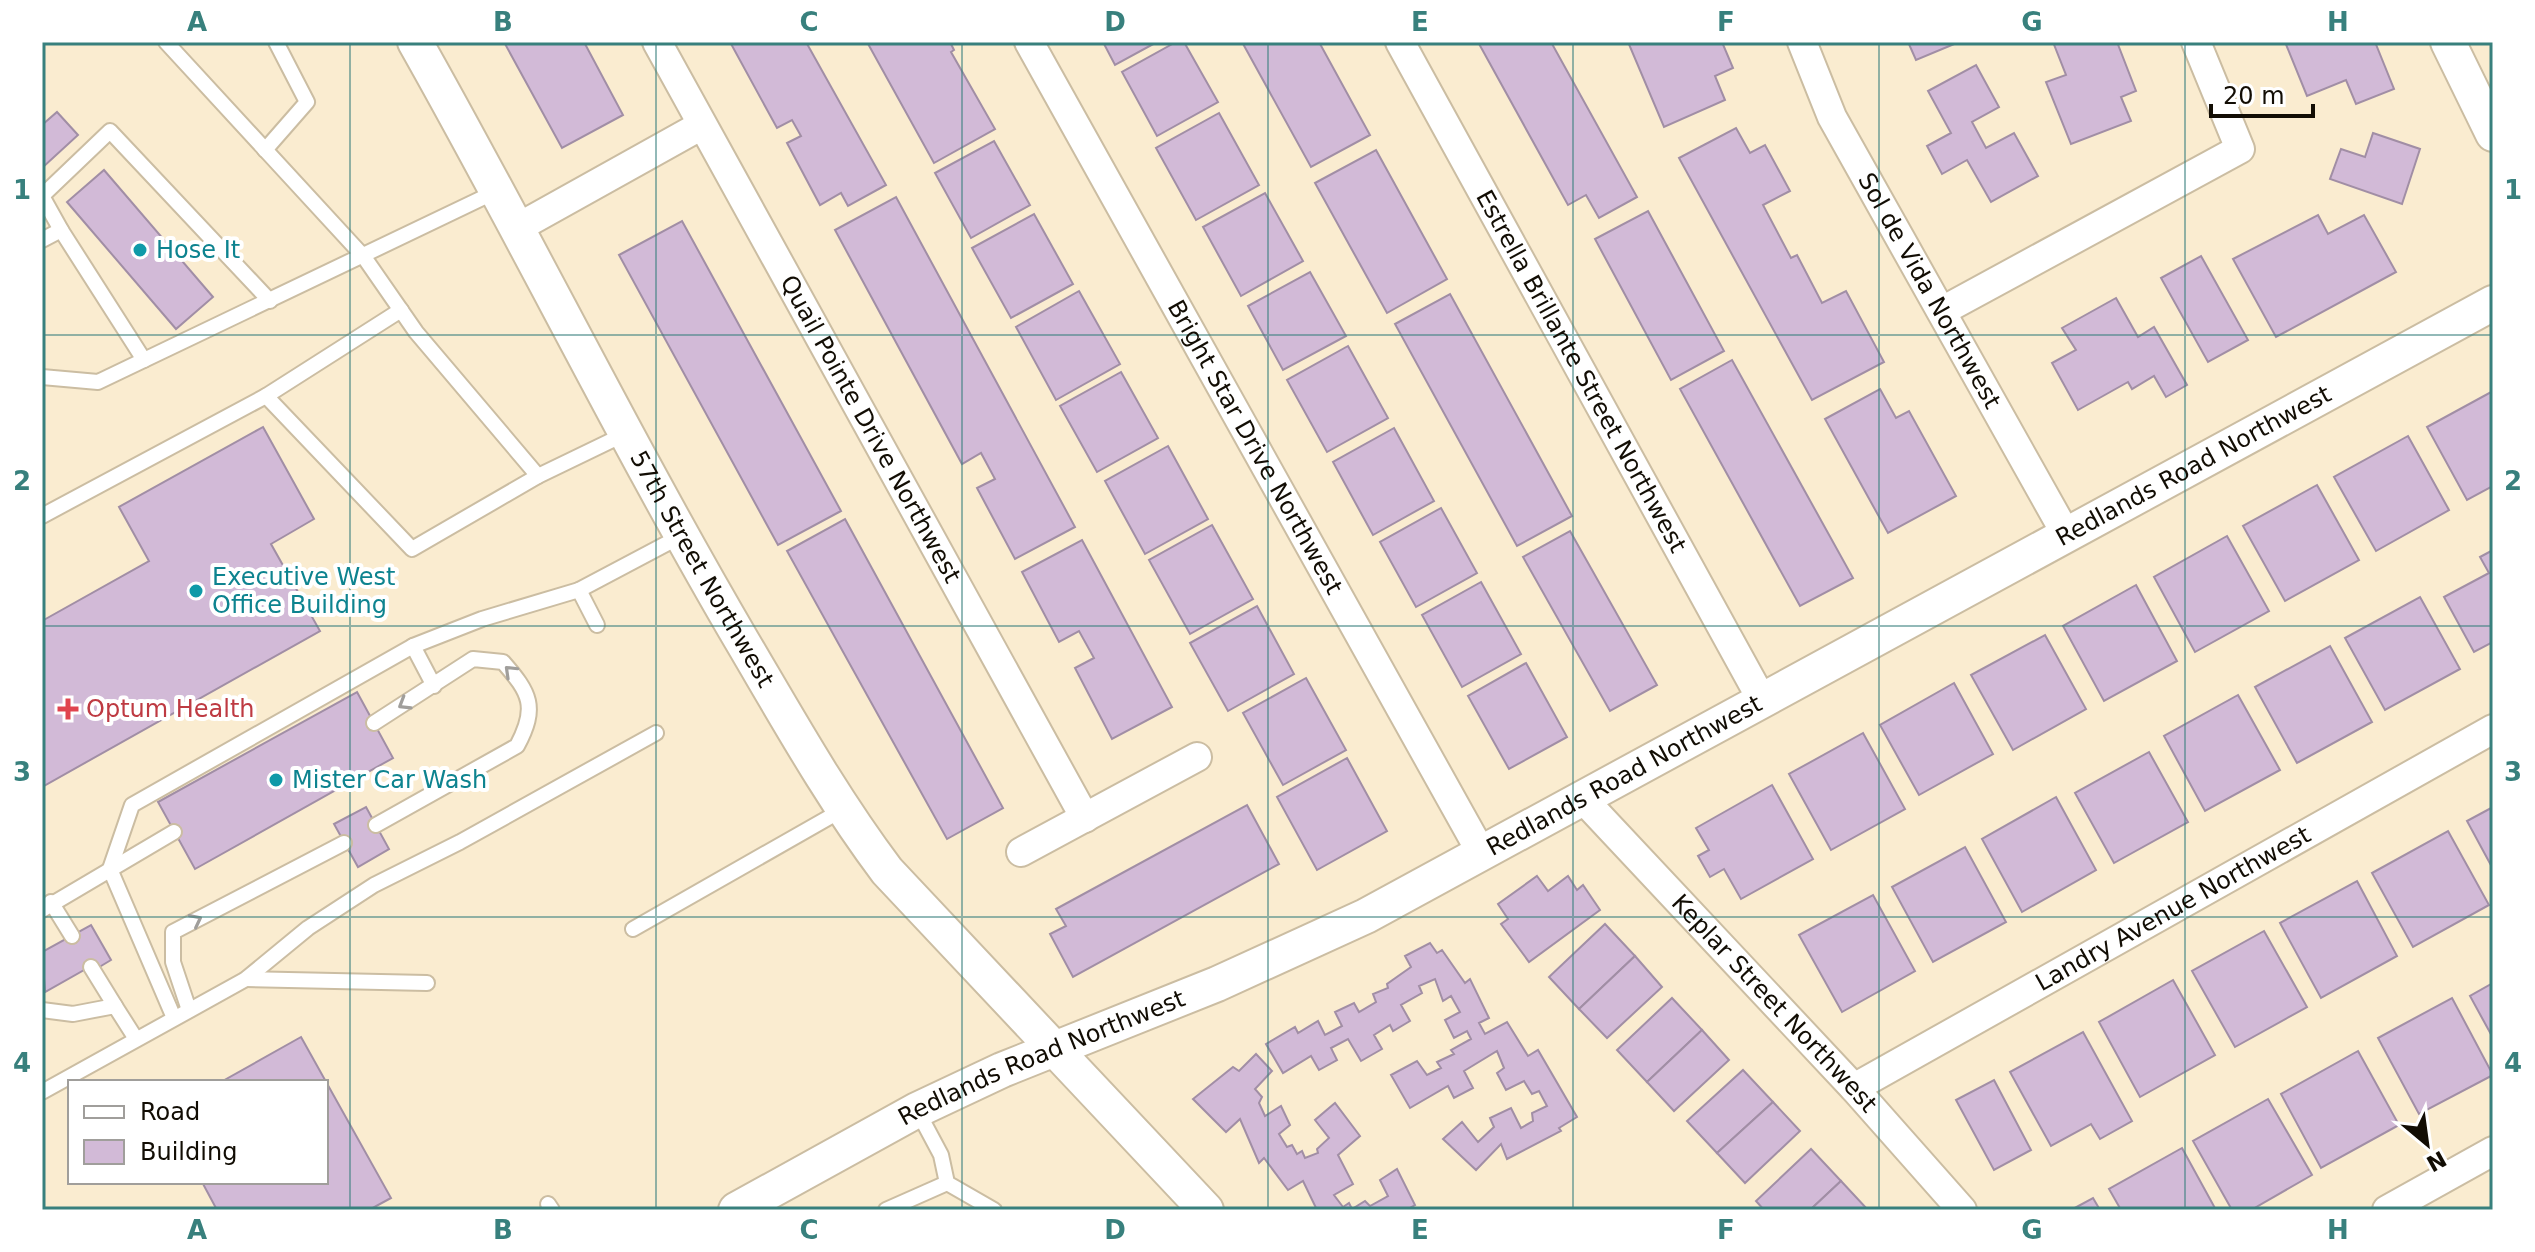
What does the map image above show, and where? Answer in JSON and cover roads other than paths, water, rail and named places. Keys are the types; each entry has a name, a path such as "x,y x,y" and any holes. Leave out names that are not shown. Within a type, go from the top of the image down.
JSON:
{"street":[{"name":"57th Street Northwest","path":"415,42 519,227 681,536 842,810 887,871 1206,1210"},
{"name":"Quail Pointe Drive Northwest","path":"657,42 1085,818"},
{"name":"Bright Star Drive Northwest","path":"1029,42 1482,854"},
{"name":"Estrella Brillante Street Northwest","path":"1400,42 1762,700"},
{"name":"Sol de Vida Northwest","path":"1802,42 1832,117 2067,536"},
{"path":"1942,311 2240,149 2196,42"},
{"path":"2448,42 2493,134"},
{"path":"519,227 702,125"},
{"name":"Redlands Road Northwest","path":"736,1210 917,1110 1366,916 2493,303"},
{"name":"Landry Avenue Northwest","path":"1854,1088 2493,729"},
{"path":"1021,852 1197,757"},
{"name":"Keplar Street Northwest","path":"1583,799 1854,1088 1962,1210"},
{"path":"2387,1210 2493,1151"}],"lane":[{"path":"166,42 364,257 401,310 538,476"},
{"path":"265,150 307,102 276,42"},
{"path":"144,360 42,196 110,131 270,301"},
{"path":"42,377 98,382 499,190"},
{"path":"42,240 61,230"},
{"path":"42,516 266,396 401,310"},
{"path":"266,396 412,549 538,476 627,433"},
{"path":"174,1018 110,869 132,805 413,646 482,619 579,590 681,536"},
{"path":"579,590 597,625"},
{"path":"413,646 434,686"},
{"path":"374,723 473,659 503,662 526,688 529,724 517,746 376,825"},
{"path":"42,1092 246,979 308,928 374,885 460,842 656,733"},
{"path":"633,929 842,810"},
{"path":"72,936 47,906 174,832"},
{"path":"189,1010 173,962 173,932 344,843"},
{"path":"91,967 136,1039"},
{"path":"246,979 427,983"},
{"path":"42,1010 73,1014 115,1006"},
{"path":"917,1110 941,1155 947,1183 994,1210"},
{"path":"886,1210 947,1183"}],"place":[{"name":"Hose It","path":"140,250"},
{"name":"Executive West Office Building","path":"196,591"},
{"name":"Optum Health","path":"68,709"},
{"name":"Mister Car Wash","path":"276,780"}]}
